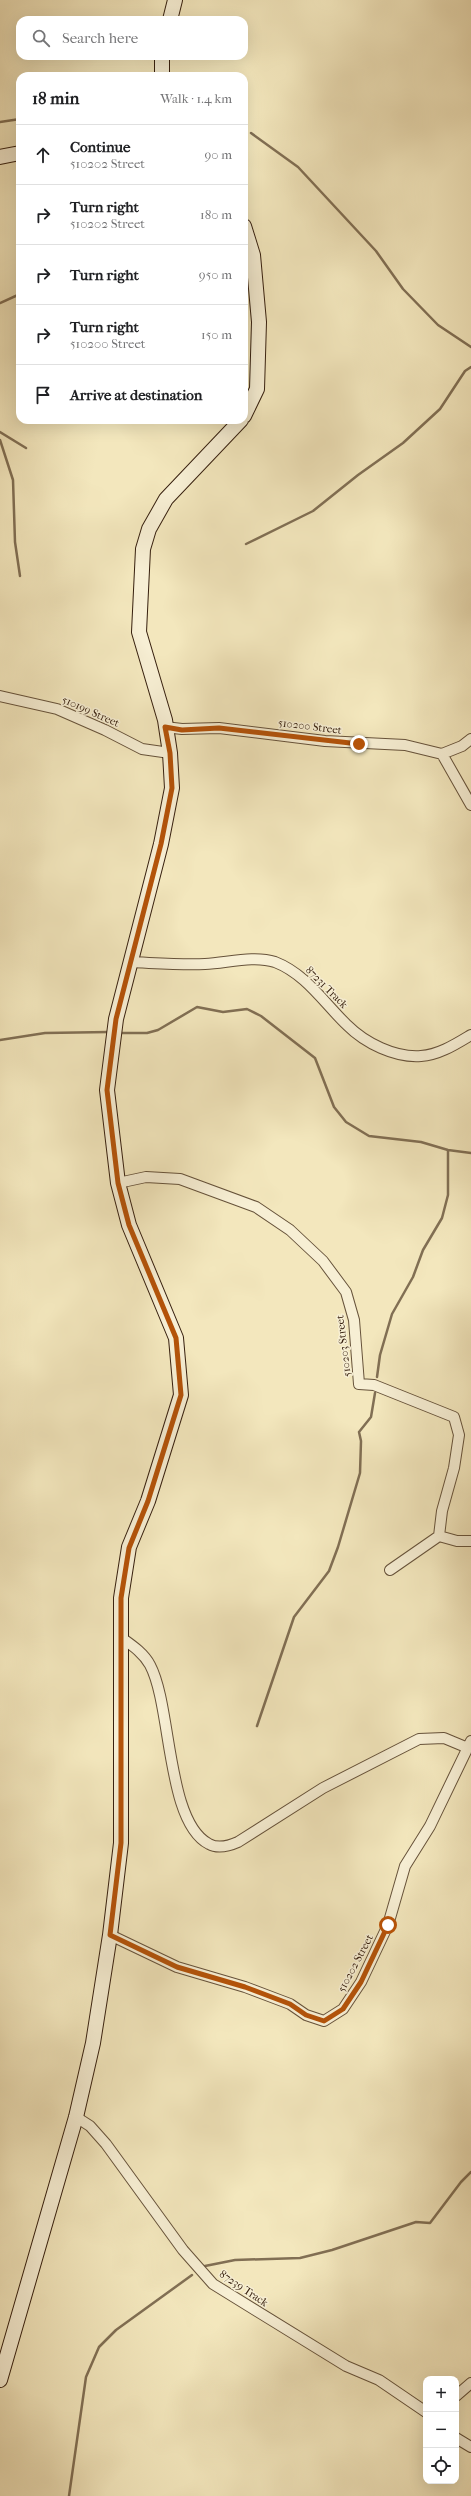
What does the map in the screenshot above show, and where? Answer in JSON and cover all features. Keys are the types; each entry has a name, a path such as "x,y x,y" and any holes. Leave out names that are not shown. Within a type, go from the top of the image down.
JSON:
{"street":[{"path":"171,16 175,0"},
{"path":"162,60 162,72"},
{"path":"0,157 16,155"},
{"path":"248,240 252,255 259,322 257,389 248,408"},
{"path":"0,2380 76,2117 93,2043 110,1935 121,1843 119,1636 121,1598 129,1548 148,1501 181,1395 176,1338 129,1225 118,1183 107,1090 116,1019 129,962 161,844 172,788 170,753 165,727 139,632 143,549 149,528 166,499 237,424"},
{"name":"510199 Street","path":"0,696 57,709 105,730 142,749 170,753"},
{"name":"510200 Street","path":"165,727 182,730 219,728 325,741 405,745 442,754"},
{"path":"471,739 462,746 442,754 471,805"},
{"name":"87231 Track","path":"129,962 206,964 256,960 273,962 293,970 333,1007 347,1025 371,1042 390,1051 421,1056 444,1050 471,1035"},
{"name":"510203 Street","path":"118,1183 146,1177 180,1179 210,1189 256,1207 290,1230 323,1261 346,1292 354,1320 359,1384 374,1385 454,1417 459,1435 454,1468 442,1511 439,1536"},
{"path":"390,1570 439,1536 457,1541 471,1541"},
{"path":"119,1636 137,1649 150,1664 158,1684 178,1792 187,1818 201,1839 210,1845 225,1847 238,1842 323,1788 419,1739 444,1738 469,1744"},
{"name":"510202 Street","path":"110,1935 177,1967 245,1987 290,2004 306,2015 324,2021 343,2009 361,1982 388,1925 405,1866 430,1826 469,1744"},
{"name":"87239 Track","path":"76,2117 90,2126 106,2144 183,2250 214,2284 346,2366 379,2380 423,2410"},
{"path":"459,2393 471,2383"},
{"path":"459,2440 471,2447"}],"waterway":[{"path":"0,122 16,120"},
{"path":"251,133 298,167 376,251 403,289 438,325 471,347"},
{"path":"0,303 16,296"},
{"path":"246,544 313,511 358,475 403,443 440,409 465,371 471,367"},
{"path":"0,432 26,448"},
{"path":"0,440 13,480 15,542 20,576"},
{"path":"118,1033 147,1033 158,1030 197,1007 223,1012 247,1009 261,1016 315,1058 334,1107 346,1122 369,1136 421,1142 448,1150 471,1153"},
{"path":"0,1040 45,1033 109,1032"},
{"path":"377,1377 380,1355 392,1314 413,1277 423,1250 442,1218 448,1195 448,1150"},
{"path":"257,1726 294,1617 329,1571 338,1547 360,1473 361,1441 359,1432 371,1417 375,1393"},
{"path":"205,2266 235,2260 300,2258 332,2250 416,2222 430,2223 461,2182 471,2172"},
{"path":"69,2496 86,2377 99,2347 116,2330 192,2275"}],"route":[{"path":"359,744 219,728 182,730 165,727 170,753 172,788 161,844 116,1019 107,1090 118,1183 129,1225 152,1276 176,1338 181,1395 165,1451 148,1501 129,1548 121,1598 119,1636 121,1703 121,1843 110,1935 177,1967 220,1981 245,1987 262,1995 290,2004 306,2015 324,2021 343,2009 361,1982 388,1925"}]}
